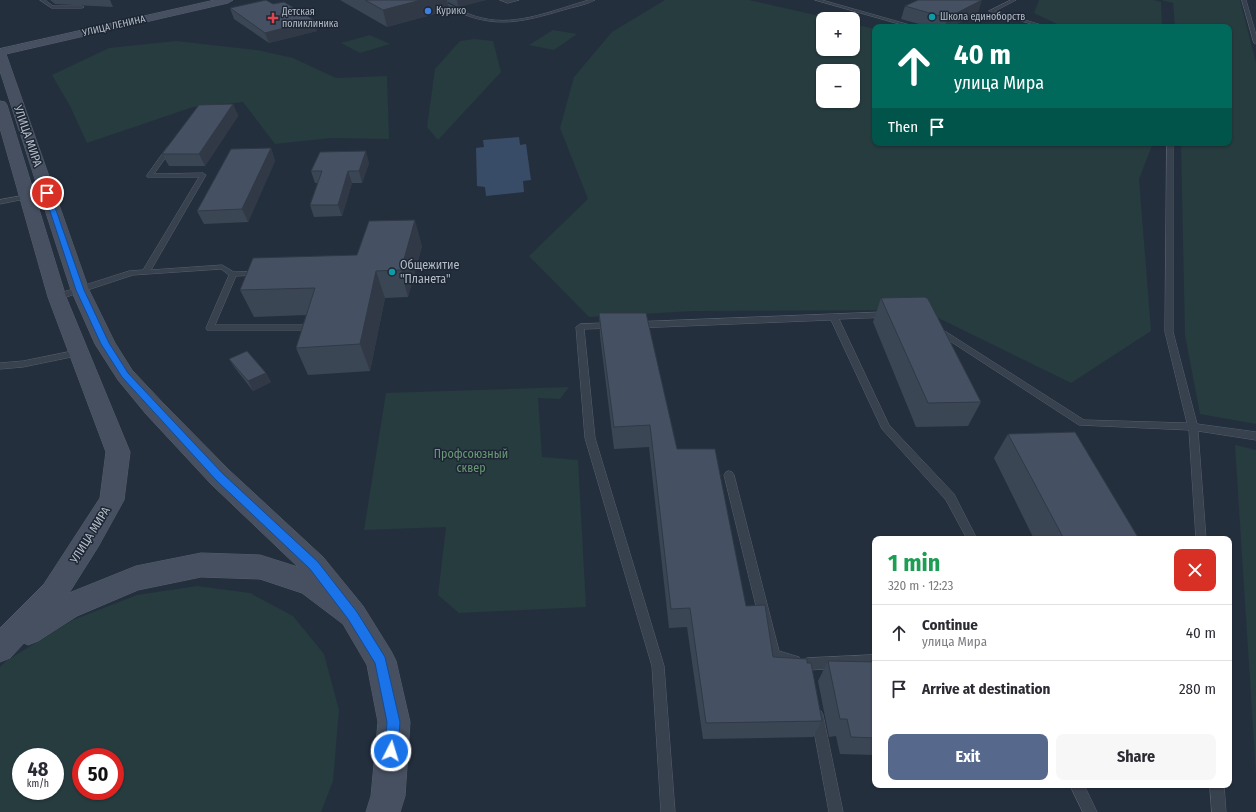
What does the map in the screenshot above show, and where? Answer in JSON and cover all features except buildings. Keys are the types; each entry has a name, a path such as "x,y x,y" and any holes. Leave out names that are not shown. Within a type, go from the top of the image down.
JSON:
{"main road":[{"name":"УЛИЦА ЛЕНИНА","path":"0,44 198,0"},
{"name":"УЛИЦА ЛЕНИНА","path":"0,52 228,0"},
{"name":"УЛИЦА МИРА","path":"0,52 38,195 57,297 118,452 112,500 89,539 54,593 0,648"},
{"name":"УЛИЦА МИРА","path":"0,105 80,290 105,344 125,375 154,408 220,477 314,565 353,615"},
{"path":"78,353 105,344"},
{"path":"0,648 67,607 136,578 201,565 260,567 311,583 353,615 381,661 394,722 388,807"}],"lane":[{"path":"42,0 52,7 82,7"},
{"path":"437,0 483,20 504,22 524,19 593,0"},
{"path":"502,0 508,2 517,0"},
{"path":"817,0 905,24"},
{"path":"1014,0 991,11 1036,24"},
{"path":"1244,0 1256,43"},
{"path":"146,272 203,175 149,176 173,144"},
{"path":"1170,146 1169,332 1193,427 1201,536"},
{"path":"0,202 38,195"},
{"path":"57,297 132,273 222,267 233,274 264,273"},
{"path":"233,274 210,328 311,328"},
{"path":"668,812 658,666 590,438 580,327 898,315"},
{"path":"834,317 885,426 950,497 970,536"},
{"path":"926,322 1082,422 1193,427 1256,436"},
{"path":"0,366 23,364 78,353"},
{"path":"729,475 774,655 807,664 872,661"},
{"path":"807,664 810,680"},
{"path":"814,703 836,812"},
{"path":"1078,788 1090,812"},
{"path":"1217,788 1219,812"}],"green space":[{"path":"665,0 749,0 816,15 816,56 860,56 860,26 872,28 872,146 1152,146 1139,179 1151,331 1071,383 922,310 694,311 589,317 529,256 588,199 560,128 574,77 612,32"},
{"path":"1039,0 1153,0 1161,2 1162,24 1057,24 1034,13"},
{"path":"1161,0 1240,0 1256,63 1256,424 1200,414 1185,335 1181,146 1232,146 1232,24 1175,24 1173,3"},
{"path":"553,30 577,34 554,50 529,45"},
{"path":"370,35 390,44 360,53 341,43"},
{"path":"474,39 493,41 501,72 438,140 427,127 435,69 460,41"},
{"path":"176,41 257,50 293,58 336,78 387,76 389,139 331,138 275,144 243,102 193,107 87,143 70,106 52,75 109,48"},
{"name":"Профсоюзный сквер","path":"569,387 560,399 538,398 542,457 578,460 586,607 459,613 438,595 446,527 364,530 386,393"},
{"path":"1235,445 1256,450 1256,774"},
{"path":"197,586 250,593 293,616 324,654 339,710 333,781 321,812 0,812 0,667 6,661 73,620 137,595"}],"water":[{"path":"519,137 520,145 526,144 531,180 523,181 524,192 486,196 485,187 477,186 476,148 484,147 483,140"}],"place":[{"name":"Курико","path":"428,11"},
{"name":"Школа единоборств","path":"932,17"},
{"name":"Детская поликлиника","path":"273,18"},
{"name":"Общежитие \"Планета\"","path":"392,272"}],"route":[{"path":"47,193 80,290 105,344 125,375 154,408 220,477 314,565 353,615 381,661 394,722 391,751"}]}
